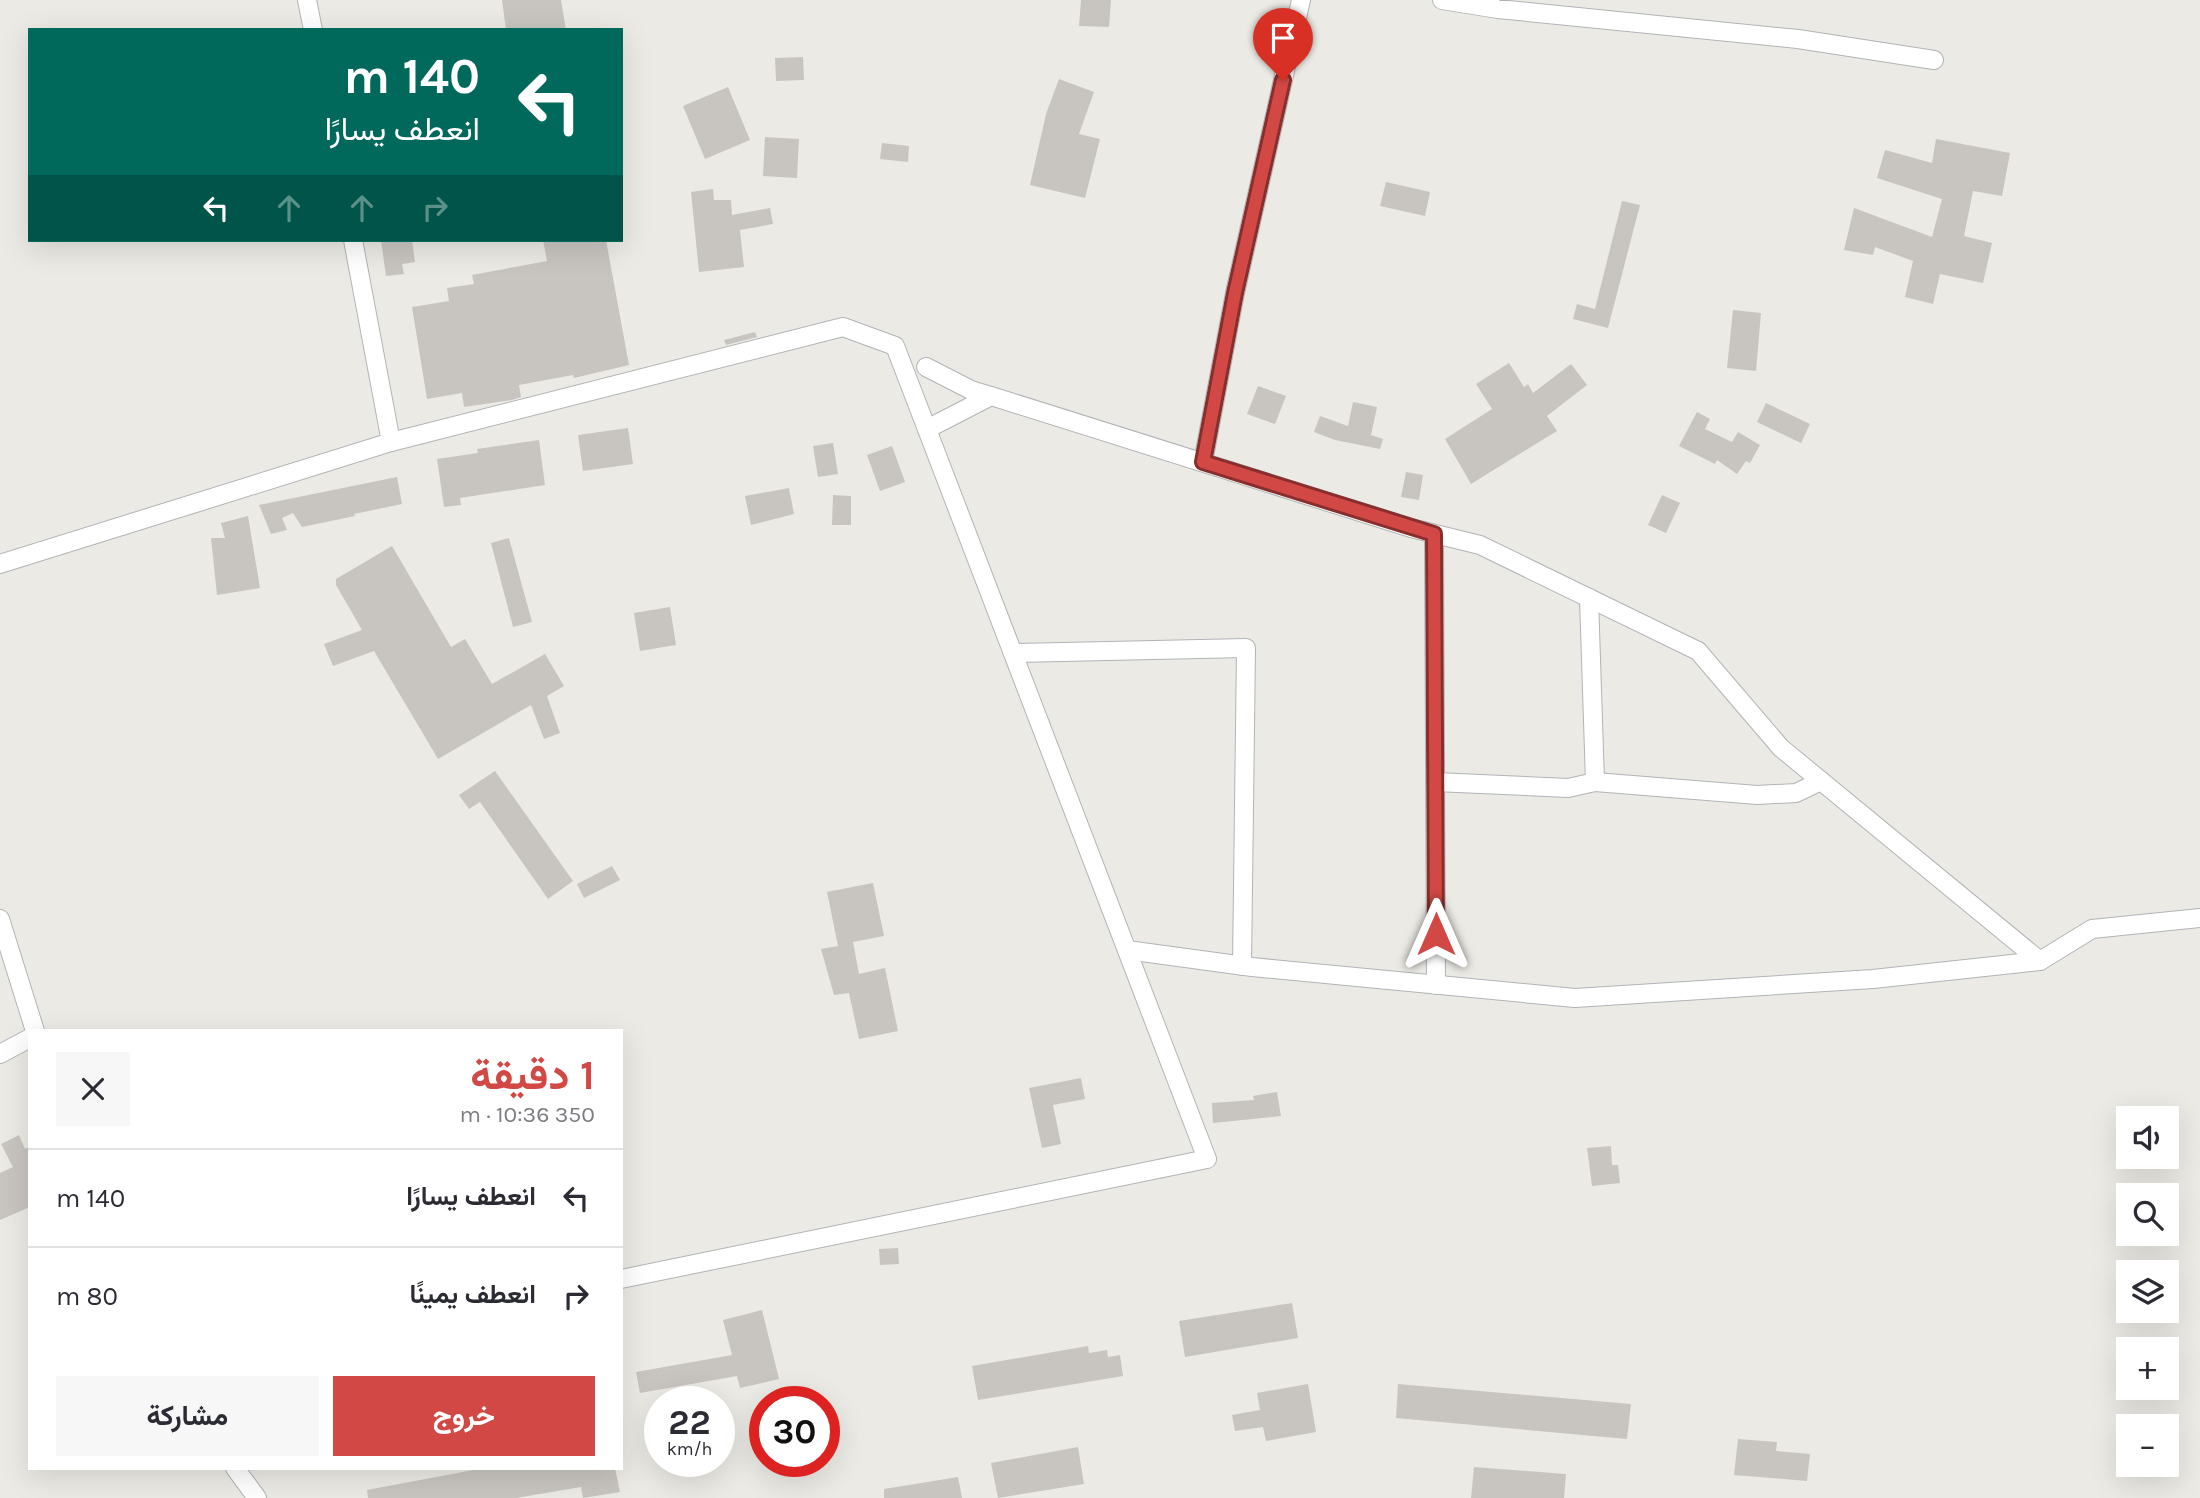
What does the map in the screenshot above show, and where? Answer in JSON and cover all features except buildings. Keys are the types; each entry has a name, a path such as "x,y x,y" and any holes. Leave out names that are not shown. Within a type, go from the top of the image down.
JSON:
{"street":[{"path":"307,0 313,28"},
{"path":"1203,462 1235,293 1301,0"},
{"path":"1442,0 1498,9 1798,39 1934,60"},
{"path":"353,242 391,442"},
{"path":"0,564 391,442 843,327 895,346 1207,1159 623,1279"},
{"path":"926,367 971,390 1434,534 1480,545 1698,651 1781,748 2040,961"},
{"path":"927,429 991,396"},
{"path":"1434,534 1436,985"},
{"path":"1589,598 1595,782"},
{"path":"1013,653 1246,648 1242,965"},
{"path":"1435,782 1568,788 1595,782 1756,795 1796,793 1821,781"},
{"path":"1127,950 1242,965 1575,998 1873,979 2040,961 2092,929 2200,918"},
{"path":"0,919 34,1029"},
{"path":"0,1054 28,1039"},
{"path":"237,1470 257,1498"}],"route":[{"path":"1283,80 1235,293 1203,462 1434,534 1436,934"}]}
